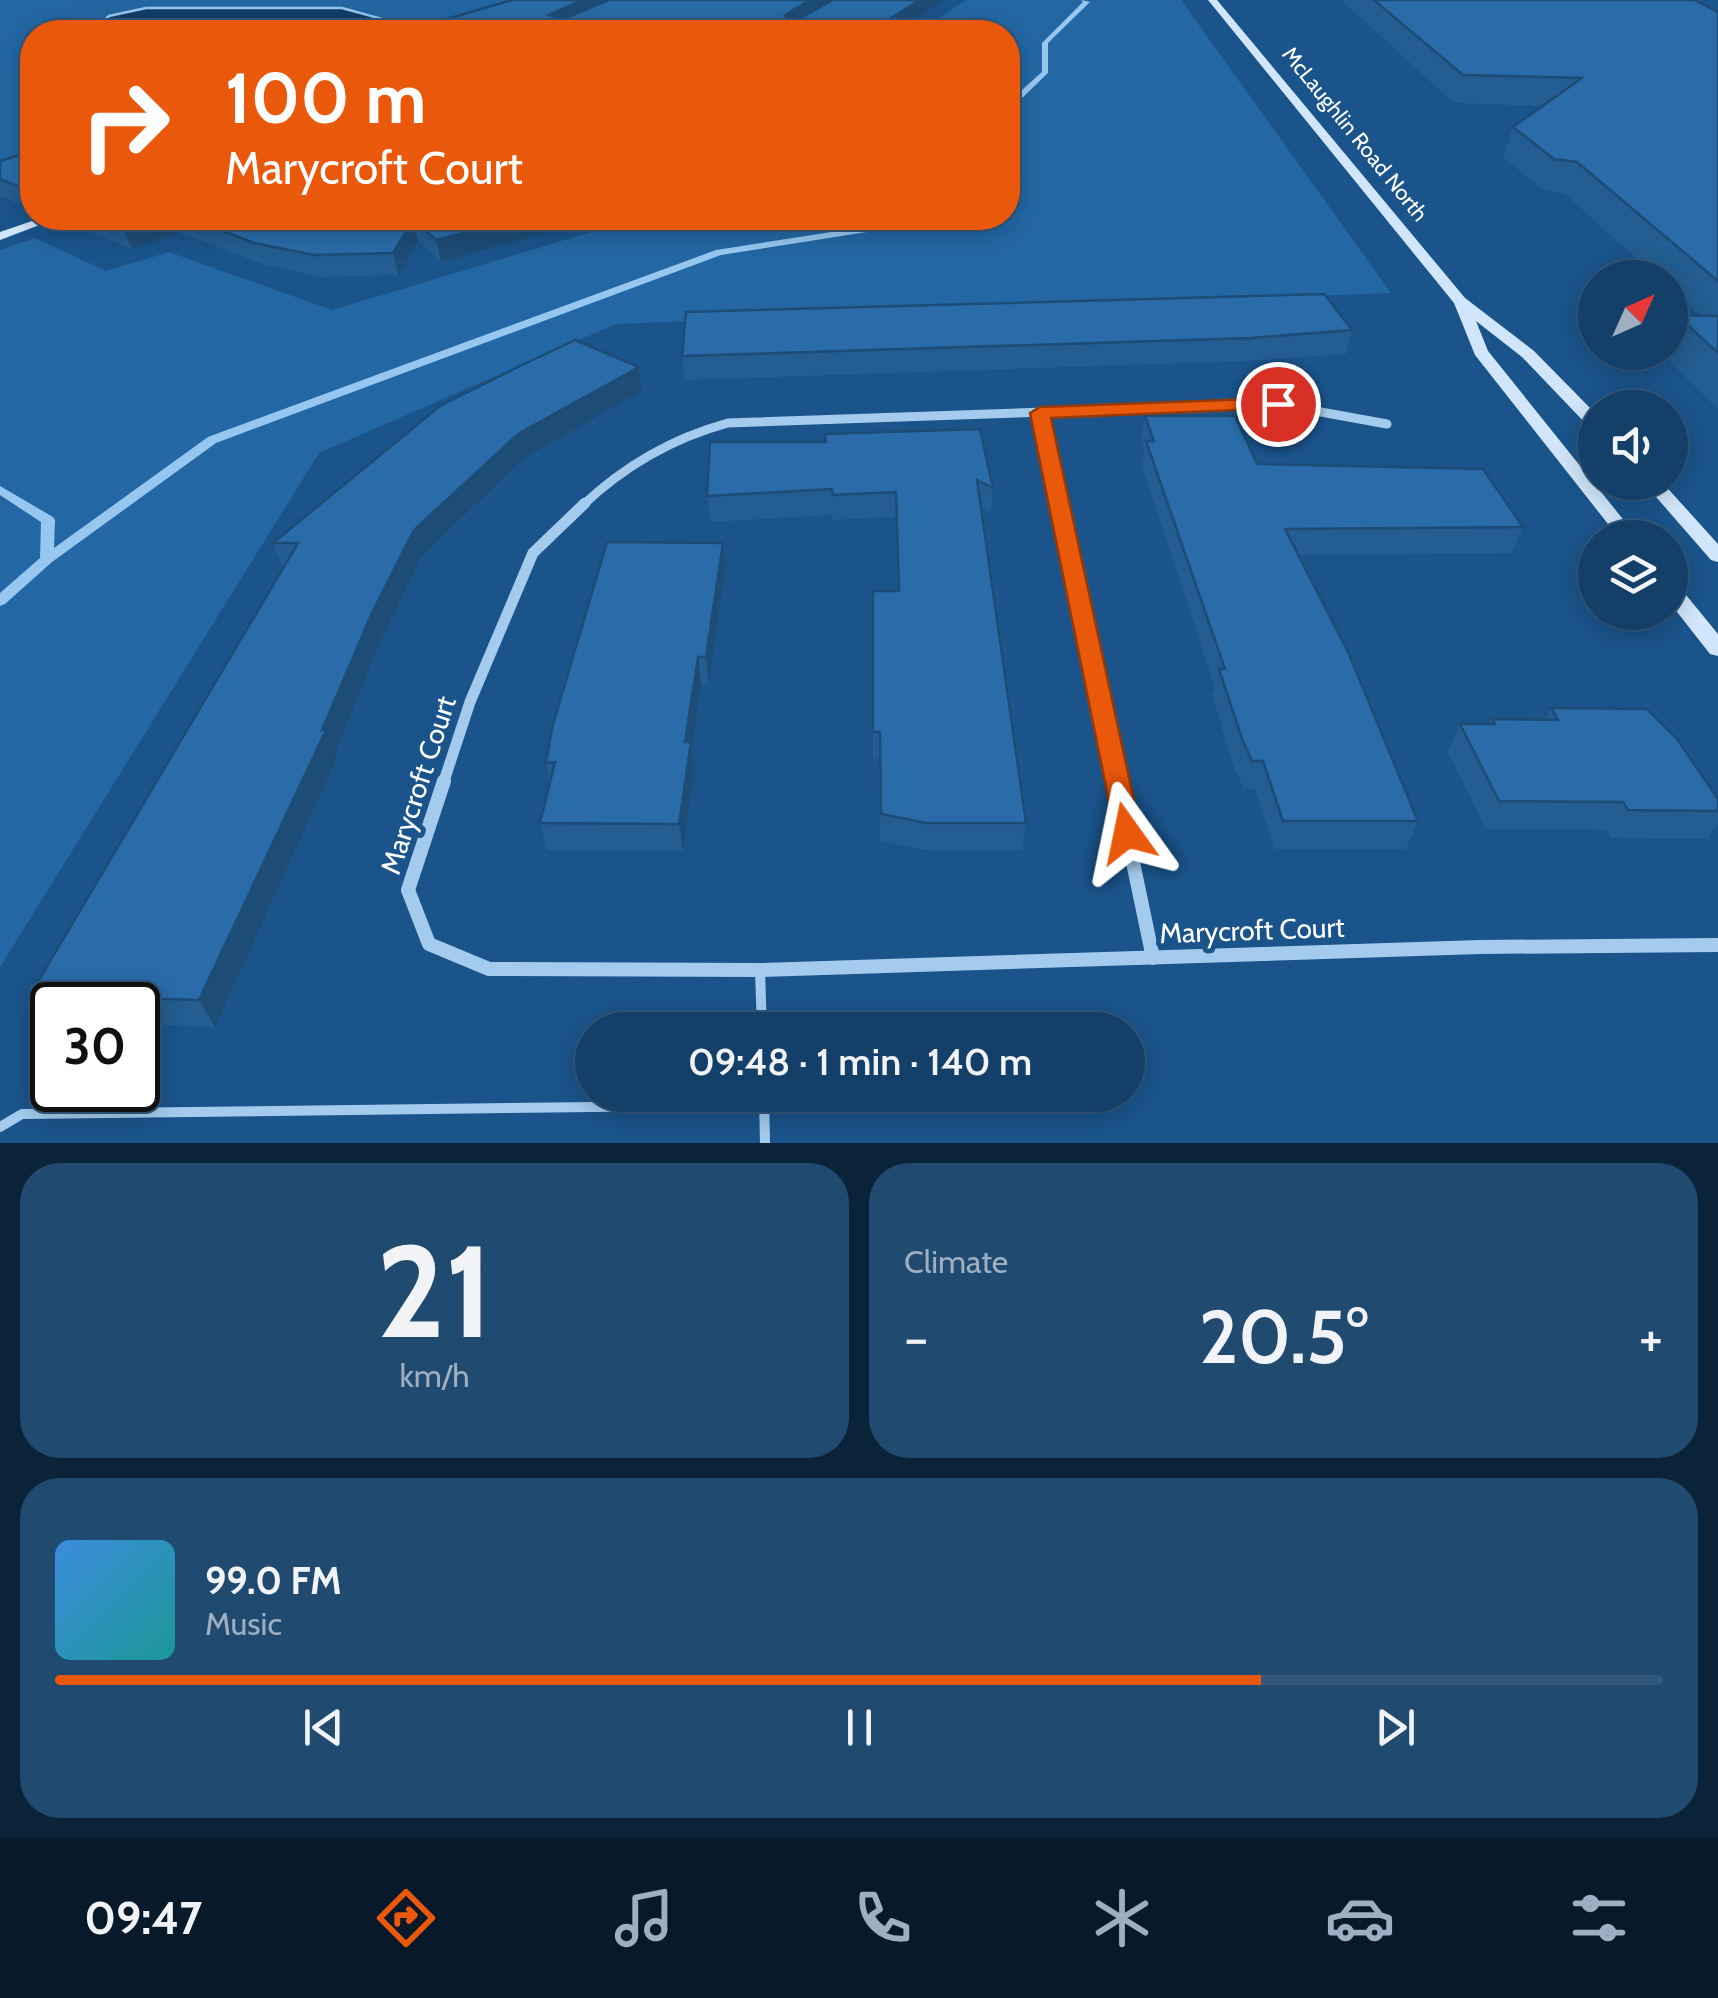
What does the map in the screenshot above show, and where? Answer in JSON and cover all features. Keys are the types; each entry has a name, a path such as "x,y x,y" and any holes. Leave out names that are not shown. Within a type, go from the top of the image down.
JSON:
{"main road":[{"name":"McLaughlin Road North","path":"1212,0 1460,300 1528,354 1578,406"},
{"name":"McLaughlin Road North","path":"1460,300 1480,352 1615,520"},
{"path":"1668,500 1718,556"},
{"path":"1688,612 1718,649"}],"street":[{"name":"Marycroft Court","path":"1386,424 1278,404 728,423 664,448 607,482 533,553 470,702 408,890 429,944 488,969 760,970 1480,946 1718,945"},
{"path":"1040,413 1152,958"}],"lane":[{"path":"760,970 761,1012"},
{"path":"0,1127 22,1114 575,1104"},
{"path":"764,1112 765,1143"}],"shaded area":[{"path":"0,0 521,0 470,20 20,20 20,168 0,174"},
{"path":"966,0 1181,0 1391,293 616,324 319,453 0,967 0,250 35,238 106,271 169,252 332,310 598,230 1020,230 1020,20 935,20"},
{"path":"146,8 342,8 386,20 104,20"}],"building":[{"path":"512,0 582,0 549,15 564,19 609,0 810,0 785,15 788,20 443,20"},
{"path":"833,0 920,0 888,20 797,20"},
{"path":"1374,0 1694,0 1718,12 1718,281 1577,162 1554,159 1513,127 1582,78 1463,75"},
{"path":"20,155 20,187 0,179 0,161"},
{"path":"220,230 407,230 393,253 314,255 254,243"},
{"path":"424,230 475,230 436,240"},
{"path":"1324,294 1352,330 1251,338 682,356 686,312"},
{"path":"1688,315 1718,316 1718,353 1688,325"},
{"path":"575,340 639,367 518,434 414,530 372,613 322,730 326,730 199,1000 160,999 160,982 38,982 298,543 273,543 440,406"},
{"path":"1145,416 1235,416 1257,464 1483,469 1523,527 1285,529 1348,652 1418,821 1283,821 1263,761 1252,761 1242,739 1219,669 1225,669 1146,441 1154,441"},
{"path":"980,429 993,488 977,480 1026,823 926,823 881,814 880,732 873,732 873,591 899,591 896,492 833,495 832,489 707,496 710,442 826,442 825,434"},
{"path":"607,542 723,543 706,657 698,657 685,742 691,742 679,824 540,823 555,762 546,763 552,728"},
{"path":"1551,708 1647,709 1677,739 1718,799 1718,811 1628,810 1623,802 1499,801 1460,724 1495,724 1492,719 1558,720"}],"waterway":[{"path":"1020,96 1045,73 1045,43 1087,2 1084,0"},
{"path":"47,559 212,440 719,252 860,230"},
{"path":"0,490 48,520 47,559"},
{"path":"0,601 47,559"}],"route":[{"path":"1127,833 1040,413 1278,404"}]}
